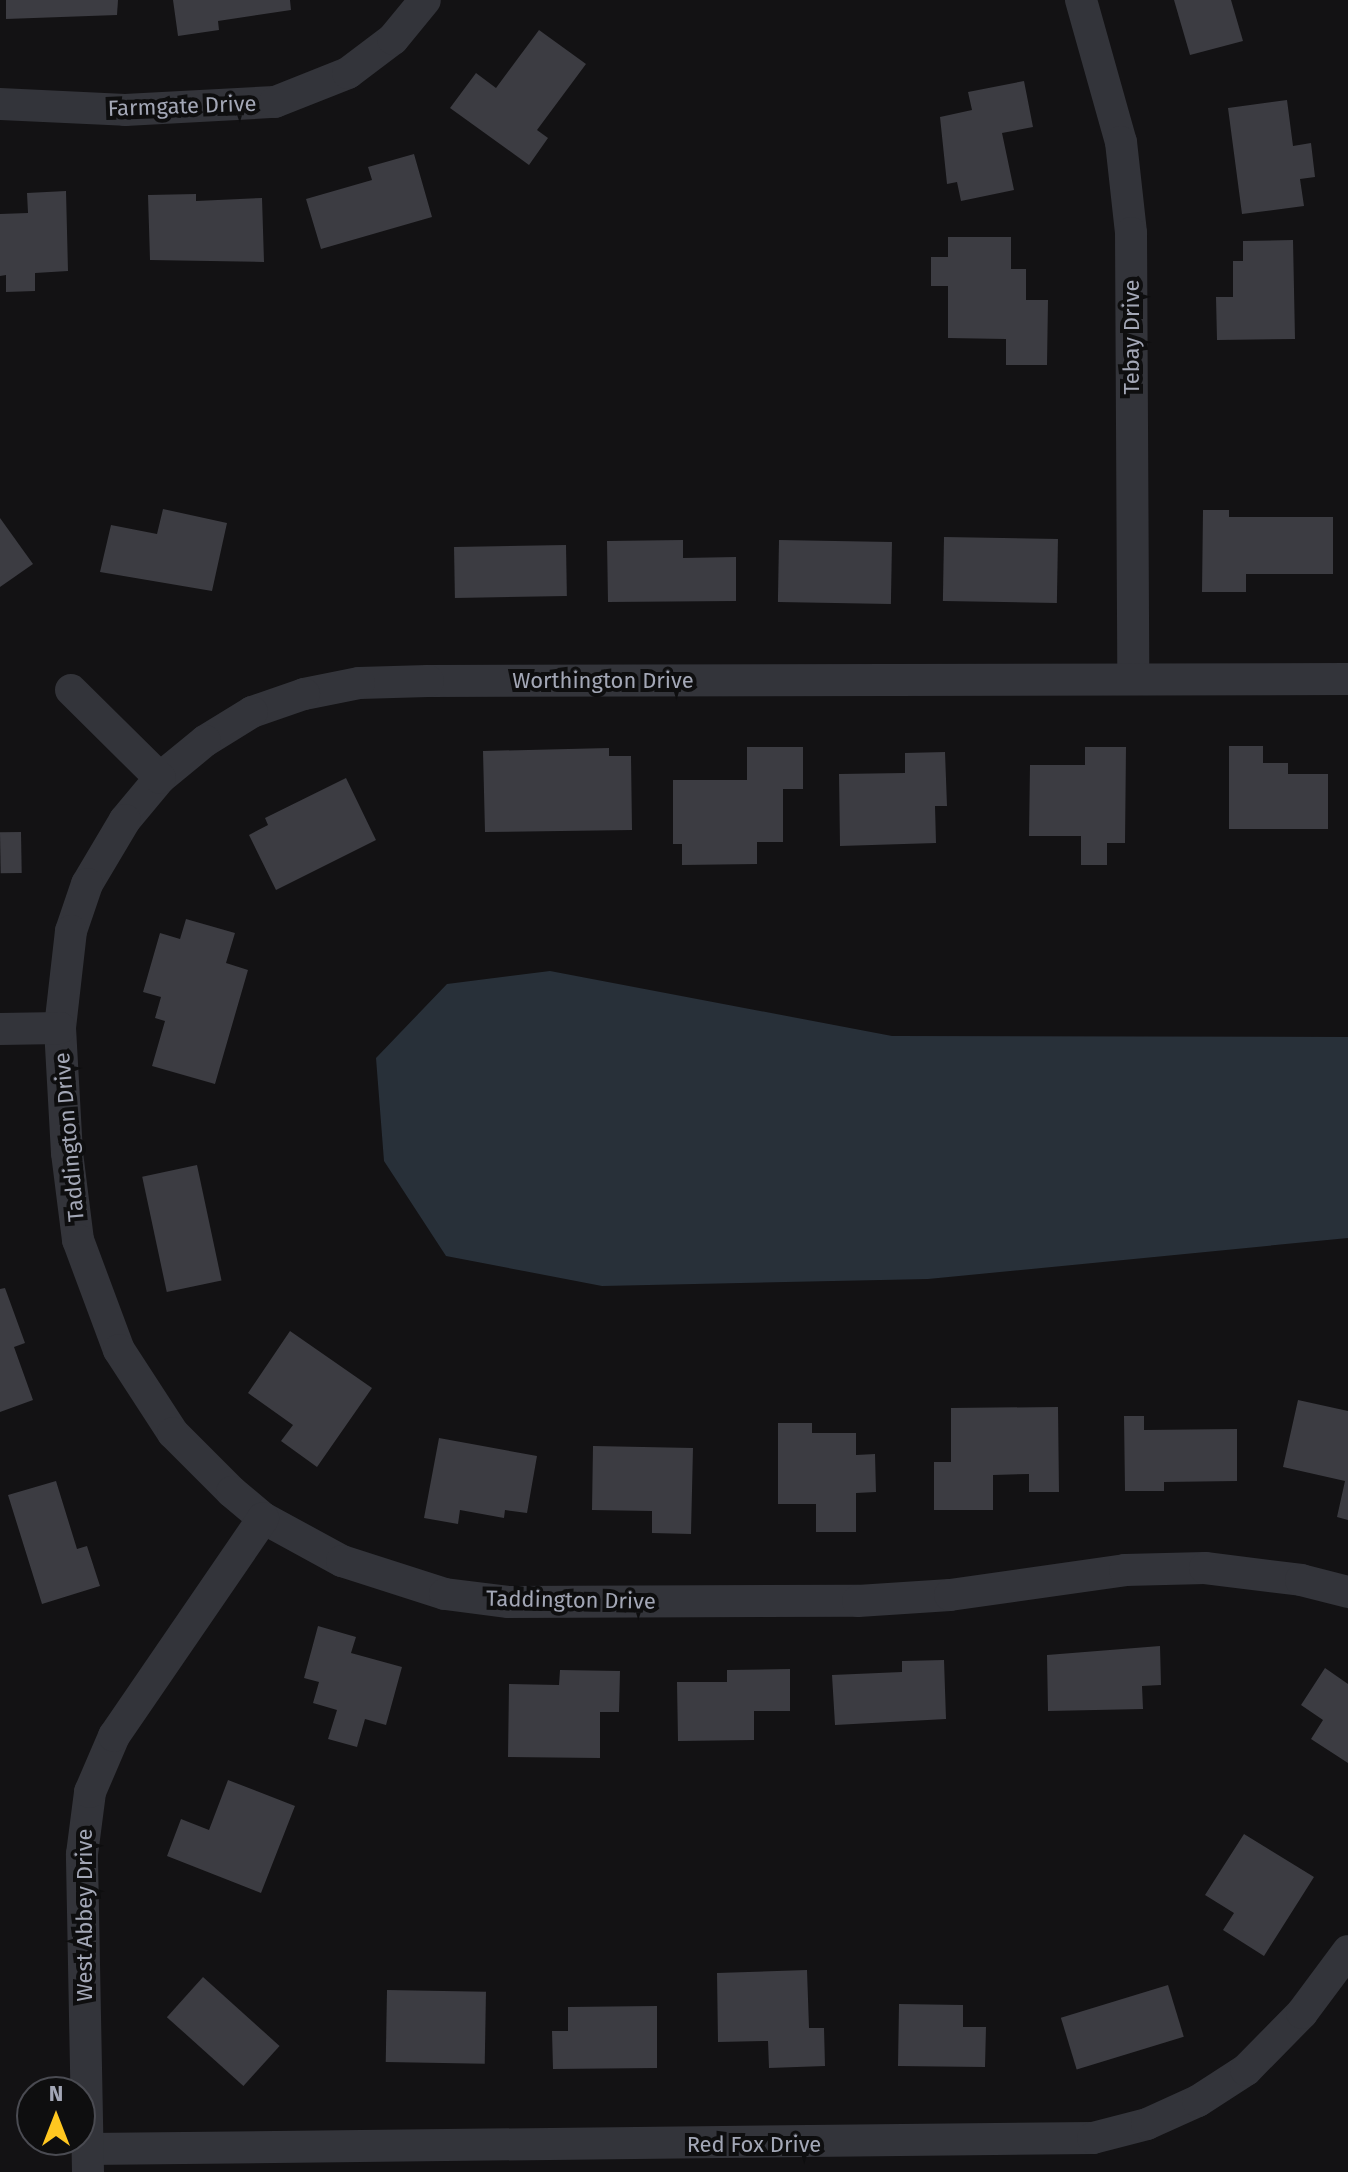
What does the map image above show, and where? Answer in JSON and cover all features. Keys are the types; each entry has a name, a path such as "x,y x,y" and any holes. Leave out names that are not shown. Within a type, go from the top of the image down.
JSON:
{"street":[{"name":"Farmgate Drive","path":"0,104 125,110 275,102 348,73 393,39 425,0"},
{"name":"Tebay Drive","path":"1081,0 1121,142 1131,233 1133,679"},
{"name":"Worthington Drive","path":"60,1028 61,979 87,884 125,820 160,778 205,741 252,712 359,683 1348,679"},
{"path":"71,690 160,778"},
{"path":"0,1029 60,1028"},
{"name":"Taddington Drive","path":"60,1028 69,1168 78,1240 92,1288 119,1350 173,1433 263,1518 342,1561 400,1583 508,1602 858,1601 950,1595 1125,1570 1205,1568 1287,1577 1348,1592"},
{"name":"West Abbey Drive","path":"88,2161 82,1854 90,1792 114,1736 263,1518"},
{"name":"Red Fox Drive","path":"88,2161 1093,2138 1186,2107 1246,2070 1302,2013 1348,1951"}],"shaded area":[{"path":"550,971 892,1036 1348,1037 1348,1238 928,1279 602,1286 446,1256 384,1161 376,1058 447,984"}],"building":[{"path":"6,0 118,0 117,15 6,19"},
{"path":"173,0 290,0 291,10 218,21 219,30 178,36"},
{"path":"1174,0 1231,0 1243,41 1190,55"},
{"path":"539,30 586,64 537,130 548,138 529,165 450,108 476,73 496,88"},
{"path":"1024,81 1033,127 1002,133 1014,190 961,201 957,182 947,184 940,117 972,110 968,92"},
{"path":"1287,100 1293,146 1311,143 1315,177 1300,179 1304,206 1242,214 1228,108"},
{"path":"414,154 432,217 321,249 306,199 372,180 368,167"},
{"path":"66,191 68,271 35,273 35,291 6,292 6,275 0,276 0,214 28,213 27,193"},
{"path":"196,194 196,201 262,198 264,262 150,260 148,195"},
{"path":"948,237 1011,237 1011,269 1026,269 1026,300 1048,300 1047,365 1006,365 1006,339 948,338 948,286 931,286 931,257 948,257"},
{"path":"1293,240 1295,339 1217,340 1216,297 1233,297 1233,261 1243,261 1243,241"},
{"path":"163,509 227,523 212,591 100,572 111,525 157,534"},
{"path":"1203,510 1229,510 1229,517 1333,517 1333,574 1246,574 1246,592 1202,592"},
{"path":"0,518 33,564 0,587"},
{"path":"944,537 1058,539 1057,603 943,601"},
{"path":"683,540 683,558 736,557 736,601 608,602 607,541"},
{"path":"779,540 892,542 891,604 778,602"},
{"path":"566,545 567,596 455,598 454,547"},
{"path":"1229,746 1263,746 1263,763 1288,763 1288,774 1328,774 1328,829 1229,829"},
{"path":"747,747 803,747 803,789 783,789 783,842 757,842 757,864 682,865 682,844 673,844 673,780 747,780"},
{"path":"1085,747 1126,747 1125,843 1107,843 1107,865 1081,865 1081,836 1029,836 1030,765 1085,765"},
{"path":"609,748 609,756 631,756 632,830 485,832 483,751"},
{"path":"945,752 947,806 935,806 936,843 840,846 839,774 905,773 905,753"},
{"path":"346,778 376,840 276,890 249,835 268,825 265,818"},
{"path":"0,832 21,832 22,873 1,873"},
{"path":"186,919 235,933 226,963 248,970 215,1084 152,1066 165,1021 155,1018 161,997 143,992 160,933 180,939"},
{"path":"197,1165 222,1280 167,1292 142,1177"},
{"path":"5,1288 25,1343 14,1347 33,1400 0,1412 0,1289"},
{"path":"290,1331 372,1388 317,1467 281,1441 293,1425 248,1393"},
{"path":"1298,1400 1348,1411 1348,1520 1337,1517 1345,1481 1283,1467"},
{"path":"1058,1407 1059,1492 1029,1492 1029,1474 993,1475 993,1510 934,1510 934,1462 951,1462 951,1408"},
{"path":"1124,1416 1144,1416 1144,1430 1237,1429 1237,1481 1164,1482 1164,1491 1125,1491"},
{"path":"778,1423 812,1423 812,1433 856,1433 856,1455 875,1454 876,1492 856,1493 856,1532 816,1532 816,1504 778,1504"},
{"path":"439,1438 537,1456 527,1513 505,1510 504,1518 460,1510 458,1524 424,1518"},
{"path":"593,1446 693,1448 691,1534 652,1533 652,1511 592,1510"},
{"path":"56,1481 77,1549 87,1546 100,1586 42,1604 8,1495"},
{"path":"318,1626 356,1637 351,1653 402,1667 386,1725 365,1719 357,1747 328,1739 337,1710 313,1703 319,1682 304,1678"},
{"path":"1160,1646 1161,1685 1142,1686 1143,1709 1048,1711 1047,1655"},
{"path":"944,1660 946,1719 835,1725 832,1675 902,1672 902,1661"},
{"path":"1325,1668 1348,1684 1348,1763 1311,1739 1323,1720 1301,1705"},
{"path":"790,1669 790,1711 754,1711 754,1740 678,1741 677,1682 727,1682 727,1670"},
{"path":"560,1670 620,1671 619,1712 600,1712 600,1758 508,1757 509,1684 559,1685"},
{"path":"228,1780 295,1806 261,1893 167,1856 181,1819 209,1830"},
{"path":"1244,1834 1314,1877 1264,1956 1223,1930 1234,1913 1205,1895"},
{"path":"807,1970 809,2028 824,2028 825,2066 769,2068 768,2041 718,2042 717,1973"},
{"path":"203,1977 280,2046 243,2086 167,2017"},
{"path":"1168,1985 1184,2037 1077,2069 1061,2018"},
{"path":"387,1990 486,1992 485,2064 386,2062"},
{"path":"899,2004 963,2005 963,2027 986,2027 985,2067 898,2066"},
{"path":"657,2006 657,2068 553,2069 552,2031 568,2031 568,2007"}]}
